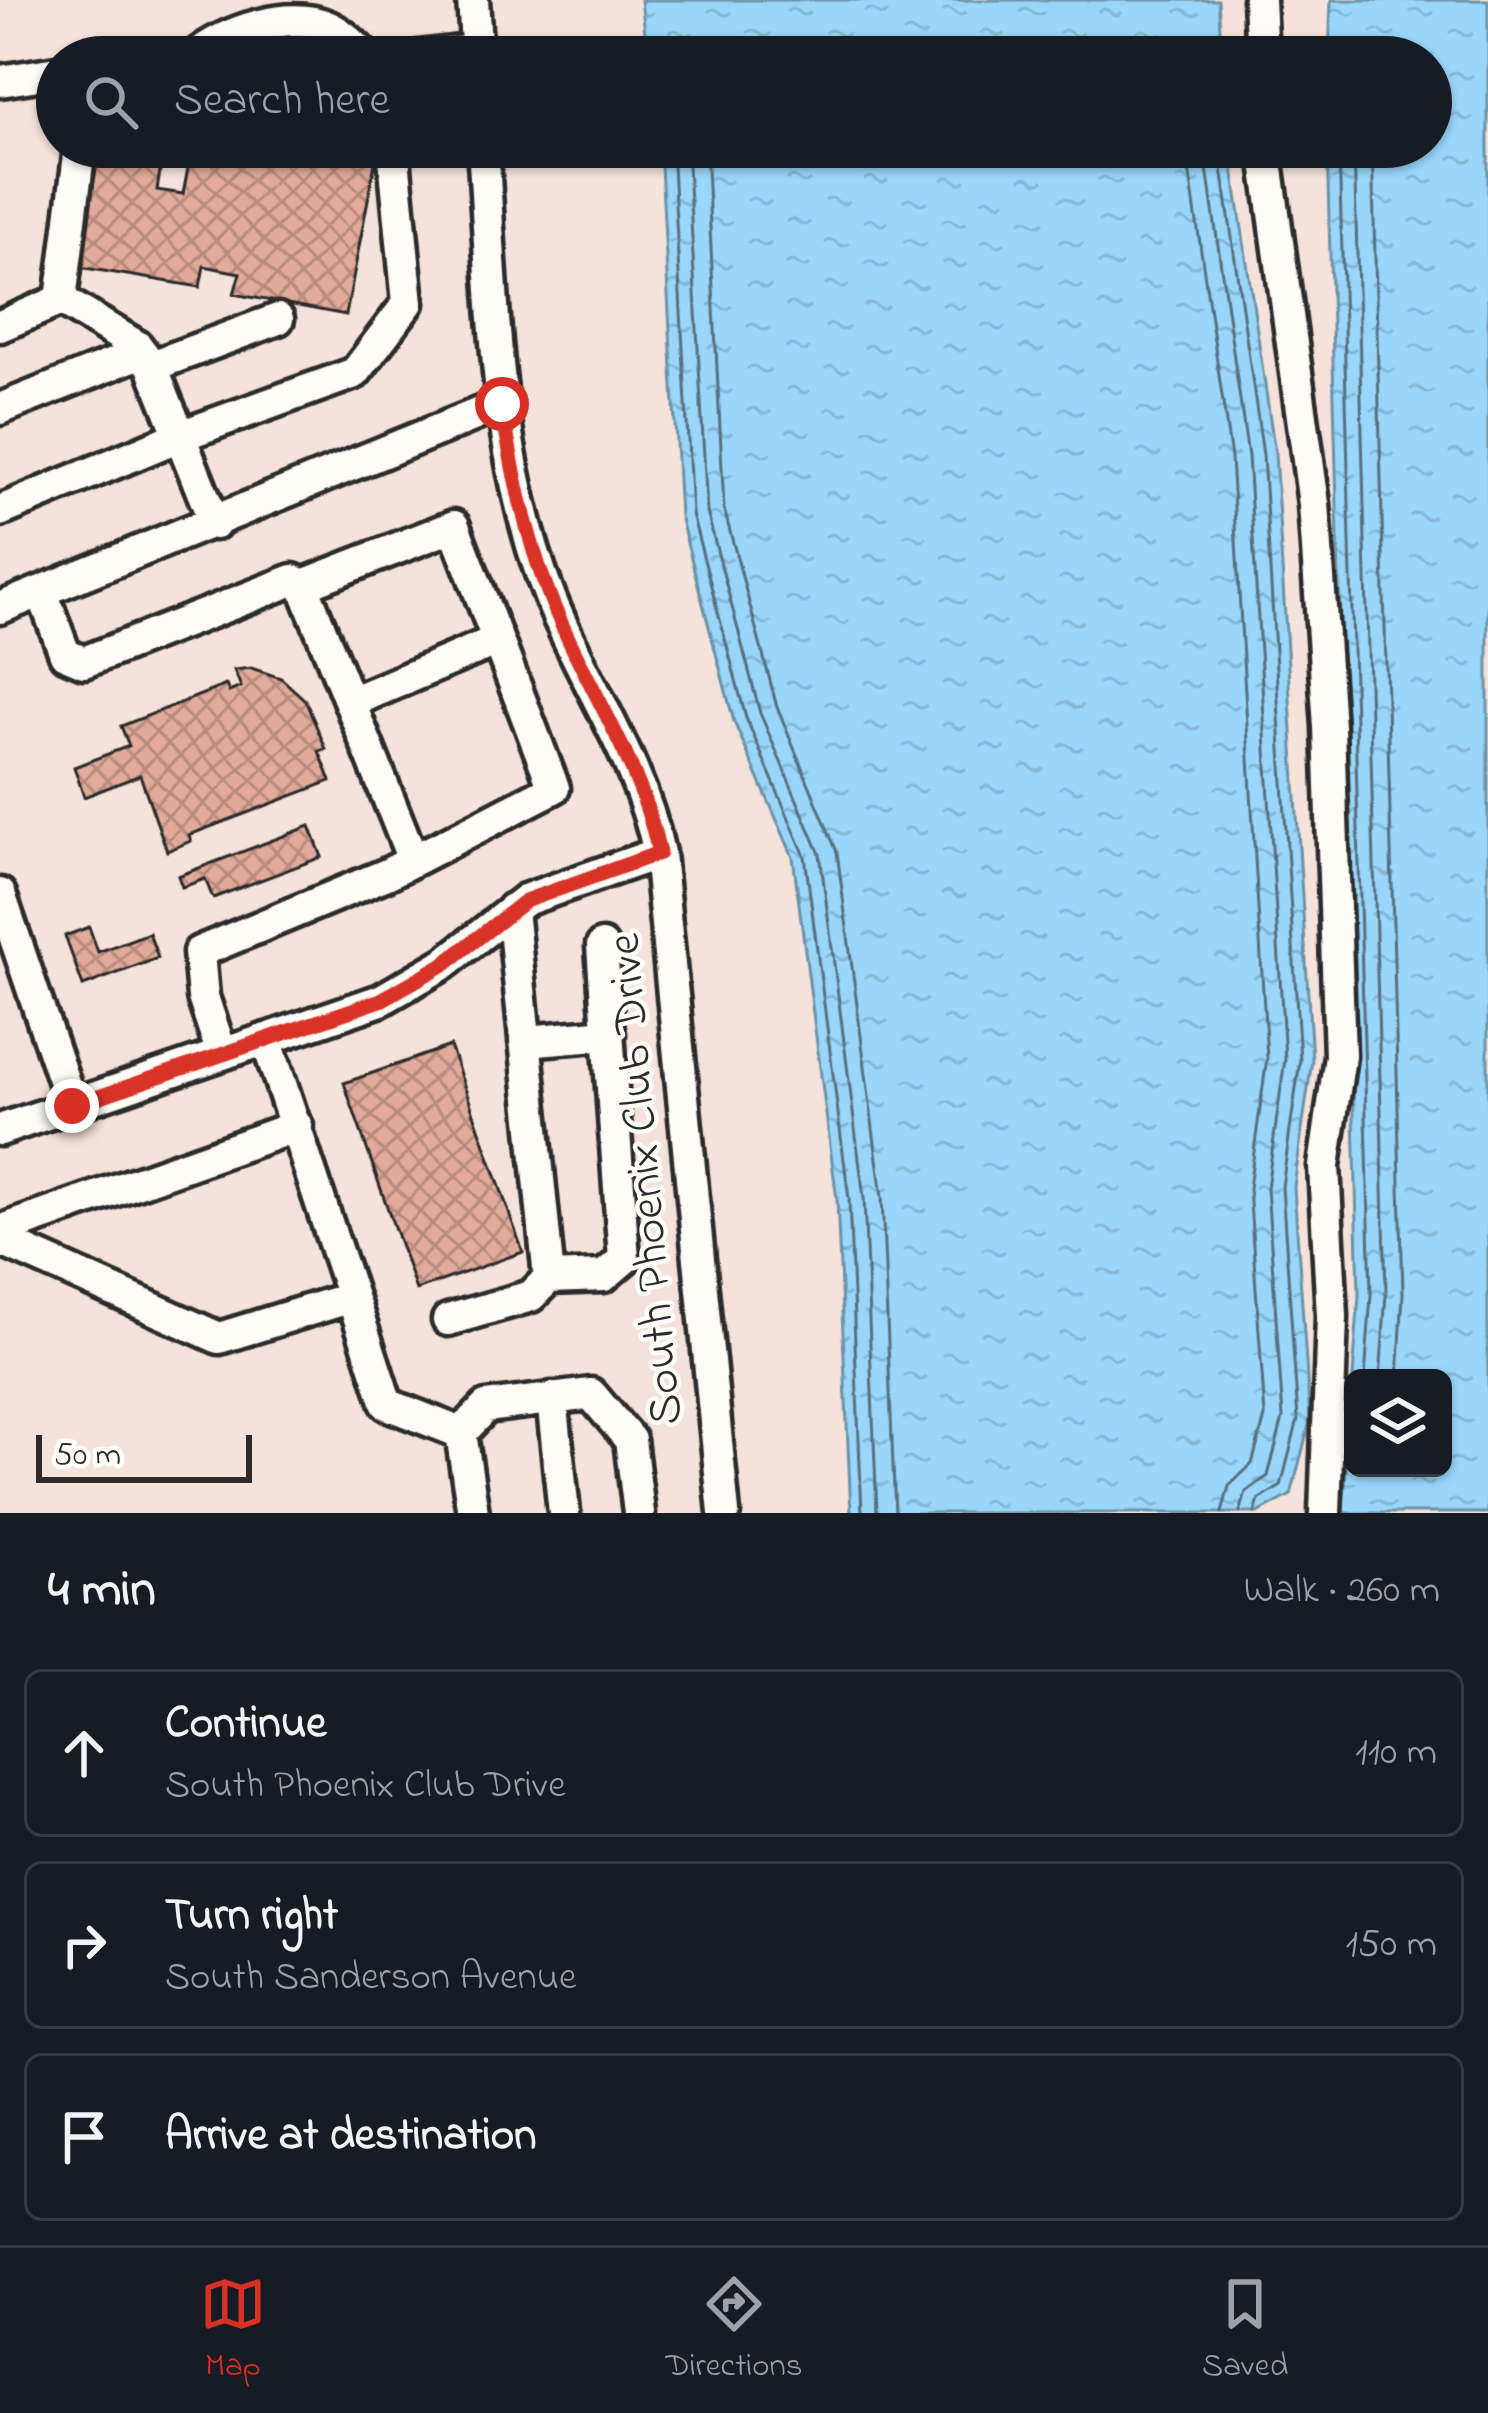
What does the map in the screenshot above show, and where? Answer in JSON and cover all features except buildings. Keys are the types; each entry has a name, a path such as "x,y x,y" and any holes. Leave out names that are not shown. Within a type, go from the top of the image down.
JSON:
{"street":[{"path":"473,0 476,36"},
{"path":"1259,0 1261,36"},
{"path":"228,36 267,24 323,24 339,36"},
{"path":"0,82 36,76"},
{"path":"62,300 78,168"},
{"path":"0,511 177,437 355,373 408,303 395,168"},
{"name":"South Phoenix Club Drive","path":"485,168 502,404 515,488 551,600 630,760 650,810 659,853 724,1513"},
{"path":"1268,168 1314,504 1329,727 1340,1055 1324,1166 1332,1316 1324,1513"},
{"path":"0,326 62,300"},
{"path":"62,300 146,360 215,524"},
{"path":"0,410 278,319"},
{"path":"0,608 502,404"},
{"path":"222,1054 203,998 199,952 413,860 554,788 454,526 302,585"},
{"path":"42,592 65,654 84,662 293,580 302,585 353,701 413,860"},
{"path":"353,701 495,641"},
{"path":"0,1130 414,984 512,909 563,884 659,853"},
{"path":"0,894 72,1106"},
{"path":"512,909 549,1278"},
{"path":"448,1320 531,1296 549,1278 604,1276 624,1258 602,946"},
{"path":"525,1041 609,1034"},
{"path":"266,1040 387,1404 460,1433"},
{"path":"0,1231 297,1126"},
{"path":"0,1240 219,1338 352,1297"},
{"path":"460,1433 486,1407 591,1394 630,1439 639,1513"},
{"path":"552,1398 564,1513"},
{"path":"460,1433 473,1513"}],"water":[{"path":"641,0 1218,0 1221,36 645,36"},
{"path":"1331,0 1488,0 1488,1513 1343,1513 1346,1477 1452,1477 1452,1369 1354,1369 1359,1295 1328,168 1452,168 1452,36 1330,36"},
{"path":"661,168 1233,168 1275,453 1312,1060 1294,1187 1310,1421 1291,1495 1258,1513 851,1513 837,1200 793,857 734,722 680,516"}],"route":[{"path":"72,1106 381,1000 446,963 512,909 542,892 659,853 650,810 630,760 551,600 515,488 502,404"}]}
